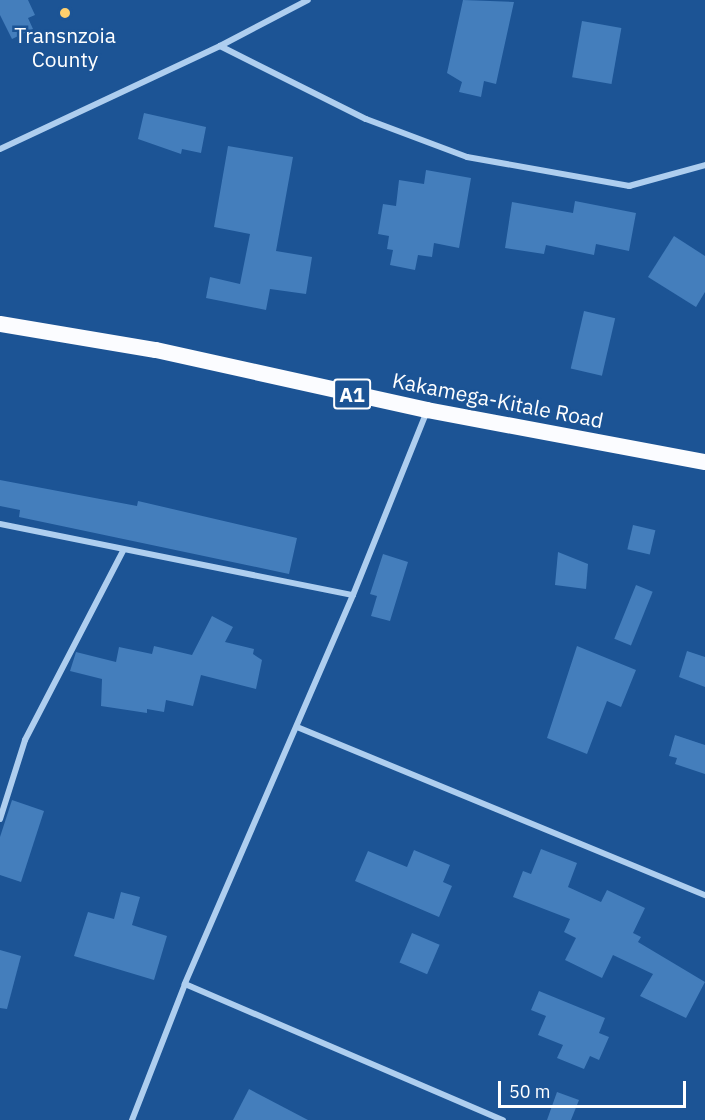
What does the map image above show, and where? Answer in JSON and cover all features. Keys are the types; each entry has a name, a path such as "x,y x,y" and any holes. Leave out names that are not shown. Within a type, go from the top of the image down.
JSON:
{"highway":[{"name":"Kakamega-Kitale Road","path":"0,324 156,351 427,410 705,462"}],"street":[{"path":"0,148 220,46 308,0"},
{"path":"220,46 366,119 467,157 629,186 705,165"},
{"path":"132,1120 185,984 353,595 427,410"},
{"path":"0,524 123,551 353,595"},
{"path":"0,819 25,740 123,551"},
{"path":"297,727 705,896"},
{"path":"185,984 202,995 503,1120"}],"building":[{"path":"0,0 28,0 35,15 28,18 33,29 12,39 0,15"},
{"path":"463,0 514,2 496,84 484,81 481,97 459,92 462,82 447,73"},
{"path":"582,21 621,28 611,84 572,77"},
{"path":"144,113 206,127 201,153 182,149 181,154 138,139"},
{"path":"228,146 293,157 276,251 312,257 306,294 270,289 266,310 206,298 210,277 240,284 250,234 214,227"},
{"path":"426,170 471,178 459,248 434,243 432,257 418,255 415,270 390,265 393,250 387,249 389,236 378,234 383,204 396,206 399,180 424,184"},
{"path":"575,201 636,213 629,251 596,244 594,255 546,245 544,254 505,248 512,202 573,213"},
{"path":"674,236 705,256 705,292 696,307 648,277"},
{"path":"584,311 615,318 602,376 571,368"},
{"path":"0,480 137,506 138,501 297,538 289,574 19,517 20,510 0,506"},
{"path":"633,525 655,530 650,555 627,549"},
{"path":"558,552 588,564 586,589 555,585"},
{"path":"383,554 408,562 390,621 371,616 377,596 370,594"},
{"path":"636,585 653,592 631,646 614,639"},
{"path":"212,616 233,627 225,642 254,649 253,654 262,660 256,689 201,675 193,706 166,700 164,712 147,709 147,713 101,706 102,679 70,671 76,652 116,662 119,647 152,654 154,646 192,655"},
{"path":"577,646 636,670 621,707 607,701 587,754 547,738"},
{"path":"687,651 705,657 705,687 679,677"},
{"path":"675,735 705,745 705,774 675,764 677,758 669,756"},
{"path":"12,800 44,811 21,882 0,875 0,837"},
{"path":"541,849 577,863 568,887 601,902 607,890 645,908 633,933 641,937 638,942 705,982 686,1018 640,996 653,974 613,955 602,978 565,960 576,938 564,932 570,919 513,897 523,871 531,874"},
{"path":"414,850 450,865 443,882 452,886 439,917 355,881 368,851 407,867"},
{"path":"121,892 140,897 132,925 167,936 154,980 74,956 88,912 114,919"},
{"path":"412,933 440,945 427,974 399,962"},
{"path":"0,950 21,956 7,1009 0,1008"},
{"path":"539,991 605,1018 599,1033 609,1037 599,1060 590,1056 584,1069 557,1058 563,1045 538,1035 546,1016 531,1010"},
{"path":"249,1089 308,1120 233,1120"},
{"path":"557,1092 579,1100 571,1120 547,1120"}],"place":[{"name":"Transnzoia County","path":"65,13"}]}
